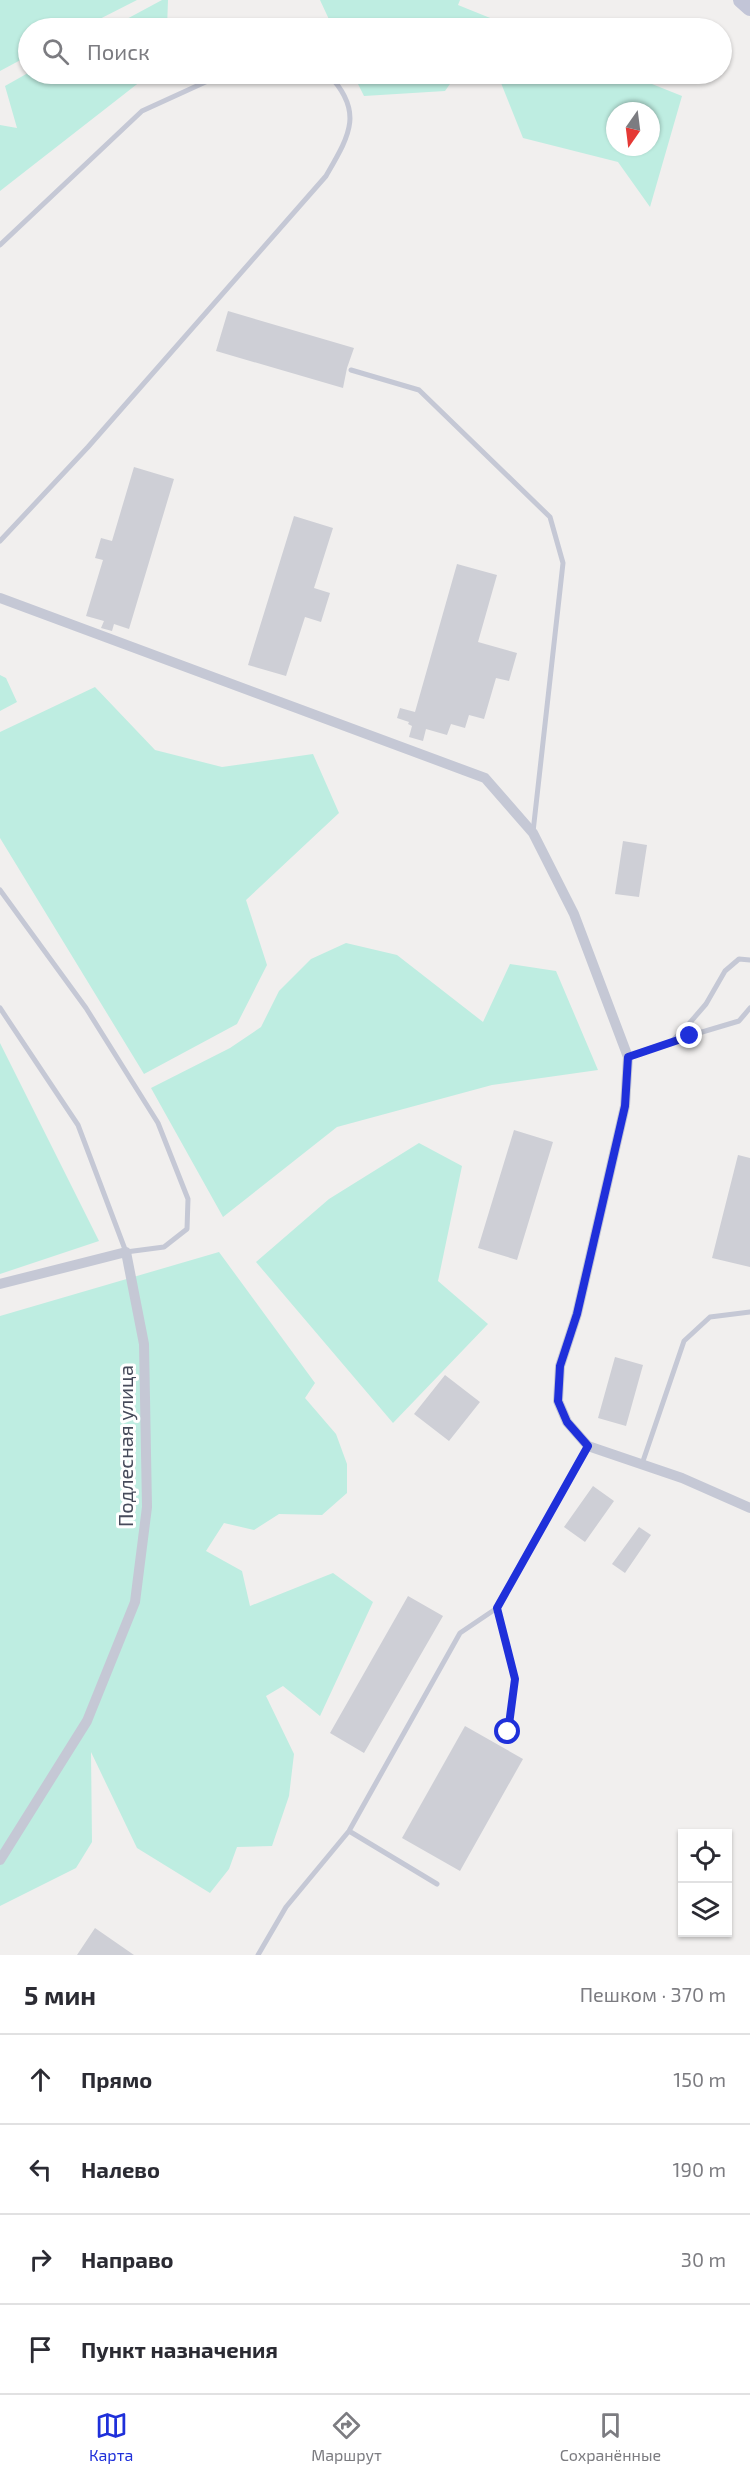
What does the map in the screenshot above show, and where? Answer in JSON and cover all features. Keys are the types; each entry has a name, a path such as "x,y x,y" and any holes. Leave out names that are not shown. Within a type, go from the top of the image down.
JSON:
{"street":[{"path":"741,0 750,8"},
{"path":"0,598 485,778 533,833 574,914 628,1057 625,1106 577,1314 560,1366 558,1401 567,1422 588,1446 682,1478 750,1508"},
{"path":"0,1284 126,1252"},
{"name":"Подлесная улица","path":"0,1860 87,1721 135,1602 147,1507 144,1344 126,1252"}],"lane":[{"path":"0,245 142,111 202,84"},
{"path":"0,541 88,447 326,176 344,144 352,115 342,88 338,84"},
{"path":"351,370 418,390 550,517 563,563 533,833"},
{"path":"0,890 86,1008 158,1123 188,1199 187,1229 164,1247 126,1252 78,1125 0,1008"},
{"path":"672,1041 706,1004 725,971 739,958 750,960"},
{"path":"628,1057 739,1021 750,1008"},
{"path":"642,1464 684,1341 710,1317 750,1312"},
{"path":"258,1955 286,1907 349,1831 460,1633 497,1608 588,1446"},
{"path":"497,1608 515,1679 508,1732"},
{"path":"349,1831 437,1884"}],"green space":[{"path":"0,0 137,0 102,18 18,18 18,61 0,71"},
{"path":"162,0 168,0 167,18 129,18"},
{"path":"320,0 460,0 458,5 490,18 328,18"},
{"path":"18,79 18,84 137,84 0,191 0,125 17,128 5,86"},
{"path":"358,84 450,84 445,91 364,96"},
{"path":"501,84 652,84 682,96 650,207 618,162 523,138"},
{"path":"0,675 6,678 17,702 0,711"},
{"path":"95,687 155,750 222,767 313,754 339,813 246,900 267,965 237,1024 144,1074 0,838 0,732"},
{"path":"346,943 397,955 483,1022 510,964 556,971 598,1070 492,1085 337,1127 223,1217 151,1088 230,1048 261,1027 279,991 311,959"},
{"path":"0,1043 99,1241 0,1274"},
{"path":"419,1143 462,1166 438,1281 488,1324 393,1423 256,1262 329,1199"},
{"path":"219,1252 315,1383 305,1398 336,1434 347,1464 347,1493 322,1515 279,1514 254,1530 224,1523 206,1551 242,1571 250,1606 333,1573 373,1602 320,1716 283,1686 266,1696 294,1754 289,1796 272,1846 237,1847 229,1869 210,1893 137,1848 91,1752 92,1842 76,1868 0,1906 0,1316"}],"building":[{"path":"228,311 354,348 343,388 216,351"},
{"path":"134,467 174,479 129,629 114,624 112,631 101,628 104,621 86,616 103,560 95,558 101,538 112,541"},
{"path":"294,516 333,528 314,588 330,593 321,622 305,617 286,676 248,665"},
{"path":"457,564 497,575 478,642 517,653 509,681 496,678 484,719 469,715 465,728 451,724 447,735 426,729 423,741 409,737 412,726 408,724 409,722 397,718 400,708 415,712"},
{"path":"623,841 647,845 639,897 615,894"},
{"path":"514,1130 553,1142 517,1260 478,1248"},
{"path":"738,1155 750,1158 750,1267 712,1258"},
{"path":"615,1357 643,1365 626,1426 598,1418"},
{"path":"445,1375 480,1402 449,1441 414,1414"},
{"path":"593,1486 614,1501 585,1542 564,1527"},
{"path":"639,1527 651,1535 625,1573 612,1564"},
{"path":"408,1596 443,1616 364,1753 330,1733"},
{"path":"465,1726 523,1759 460,1871 402,1838"},
{"path":"95,1928 134,1955 77,1955"}],"route":[{"path":"508,1732 515,1679 497,1608 588,1446 567,1422 558,1401 560,1366 577,1314 625,1106 628,1057 690,1036"}]}
